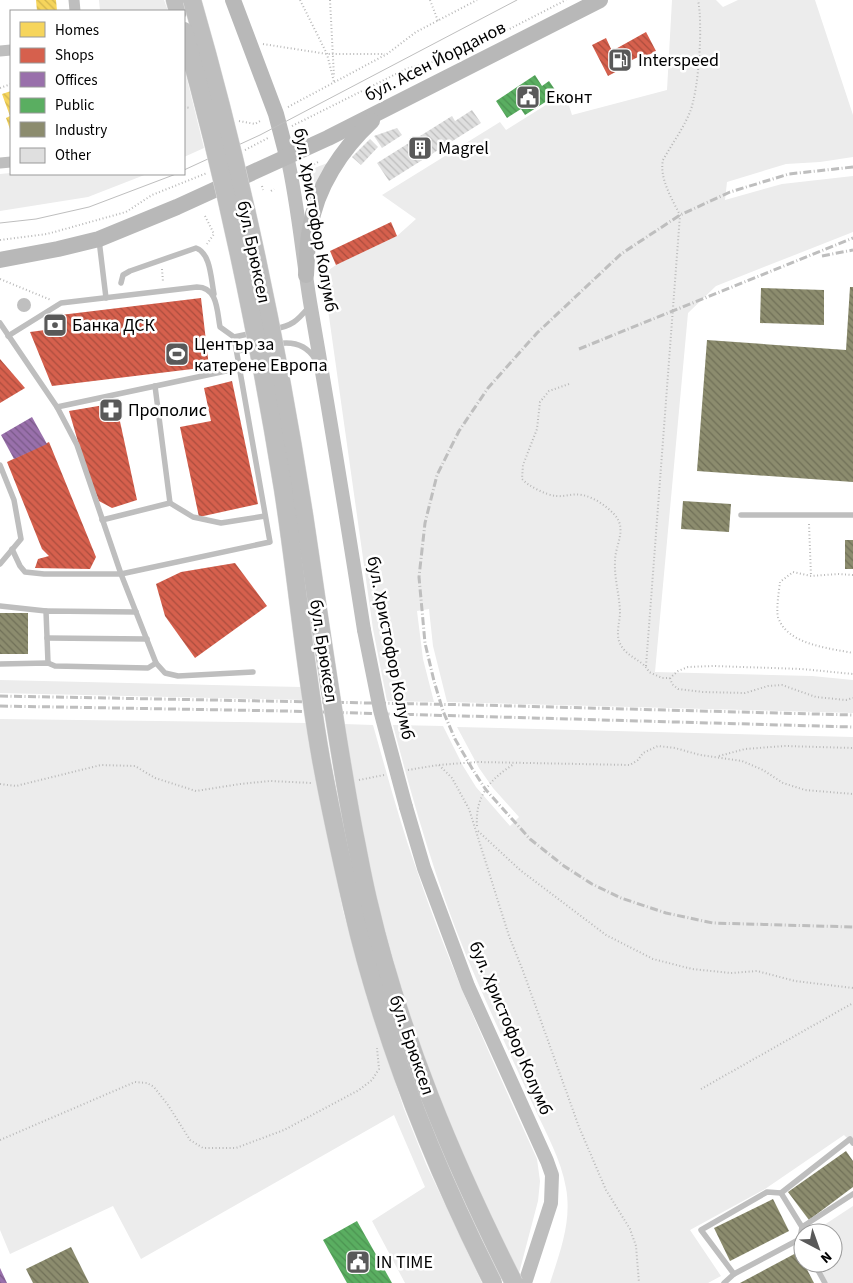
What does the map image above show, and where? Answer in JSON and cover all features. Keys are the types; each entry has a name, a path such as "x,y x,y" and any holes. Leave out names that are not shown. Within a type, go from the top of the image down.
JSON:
{"main road":[{"name":"бул. Брюксел","path":"192,0 215,79 271,328 303,513 340,757 369,904 418,1068 446,1139 481,1218 514,1283"},
{"name":"бул. Христофор Колумб","path":"233,0 276,114 287,156"},
{"name":"бул. Асен Йорданов","path":"0,260 99,239 176,207 386,108 600,0"},
{"name":"бул. Брюксел","path":"185,35 216,157 264,383 282,489 321,759 352,908 377,999 402,1073 464,1226 493,1283"},
{"path":"306,275 310,228 314,210 328,177 357,135 386,108"}],"street":[{"name":"бул. Христофор Колумб","path":"287,156 364,630 380,710 424,868 468,986 552,1175 551,1203 525,1283"}],"lane":[{"path":"99,239 106,298"},
{"path":"121,283 126,272 192,248 202,251 206,257 220,327 234,336 288,326 296,322 311,306"},
{"path":"8,336 61,303 202,287 210,291 215,299"},
{"path":"0,323 57,407 76,445 121,574 156,663 164,673 178,676 253,672"},
{"path":"12,550 25,572 44,574 121,574 270,542 234,336"},
{"path":"237,351 282,343 298,344 306,348 313,355 323,373"},
{"path":"57,407 240,368"},
{"path":"155,386 170,503"},
{"path":"0,465 14,500 21,539 0,564"},
{"path":"102,520 170,503 193,517 220,523 265,516"},
{"path":"741,515 853,516"},
{"path":"0,606 46,611 136,612"},
{"path":"46,611 48,663"},
{"path":"47,638 146,639"},
{"path":"0,664 48,663 55,666 148,668 156,663"},
{"path":"734,1274 701,1230 766,1192 782,1193 850,1139 853,1143"},
{"path":"782,1193 800,1223"},
{"path":"807,1223 853,1194"},
{"path":"724,1283 734,1274 793,1245"}],"path":[{"path":"300,0 327,54 334,82"},
{"path":"330,0 334,82"},
{"path":"430,0 438,21"},
{"path":"288,107 388,54 416,32 477,0"},
{"path":"488,40 566,0"},
{"path":"698,0 700,33 694,101 689,114 663,160 662,168 680,215 646,666 649,672 662,678 670,678 678,671 688,667 713,666 802,669 853,674"},
{"path":"249,42 327,54 388,54"},
{"path":"304,119 406,69 462,54"},
{"path":"316,114 318,118"},
{"path":"234,120 255,125 260,121"},
{"path":"242,152 264,140 261,136"},
{"path":"252,146 253,151"},
{"path":"0,240 47,234 126,212 152,195 210,171"},
{"path":"262,186 263,190"},
{"path":"202,251 214,234 204,216"},
{"path":"156,261 162,268 164,291"},
{"path":"0,279 61,303"},
{"path":"570,384 549,391 540,402 537,429 523,465 522,479 530,485 552,495 583,495 595,499 618,519 622,528 615,562 619,600 618,637 624,652 646,666"},
{"path":"809,515 811,576"},
{"path":"853,575 811,576 793,572 780,582 778,616 786,630 800,640 831,649 853,652"},
{"path":"670,678 672,684 678,689 703,692 745,693 768,686 782,686 816,697 846,700 853,698"},
{"path":"400,772 438,765 478,762 514,764 630,764 638,760 643,753 658,746 742,761 763,770 783,783 805,790 853,794"},
{"path":"716,757 745,749 785,746 853,748"},
{"path":"514,764 500,773 482,795 477,806 477,830 520,870 606,935 653,959 692,969 731,973 758,971 795,981 853,988"},
{"path":"0,784 16,786 101,765 135,766 156,778 196,791 270,781 318,783"},
{"path":"438,765 452,778 469,809 509,936 524,971 579,1127 606,1190 630,1229 636,1246 639,1283"},
{"path":"353,782 391,773"},
{"path":"701,1089 853,1003"},
{"path":"0,1140 135,1082 147,1083 154,1088 168,1105 190,1140 203,1148 236,1148 284,1130 359,1090 372,1080 380,1069 377,1048"}],"shaded area":[{"path":"99,0 164,0 168,10 100,10"},
{"path":"672,0 716,0 723,7 738,0 815,0 853,115 853,157 820,162 786,164 727,182 725,200 782,184 853,176 853,232 716,286 688,313 655,672 812,676 853,680 853,713 447,702 433,646 429,609 417,611 423,659 434,702 387,701 373,629 323,274 336,265 397,236 416,219 382,195 500,122 506,130 565,93 572,115 667,90"},
{"path":"185,71 204,148 185,157"},
{"path":"330,162 312,200 307,190 307,173"},
{"path":"0,174 144,175 88,197 0,211"},
{"path":"24,298 29,300 31,305 29,310 24,312 19,310 17,305 19,300"},
{"path":"0,680 302,687 303,700 0,693"},
{"path":"0,719 306,723 343,911 374,1018 404,1109 426,1164 482,1283 405,1283 372,1221 425,1187 394,1115 141,1259 113,1206 10,1254 0,1230"},
{"path":"344,724 373,725 405,835 430,908 473,1016 537,1159 540,1181 538,1201 518,1277 441,1108 406,1006 375,894 353,782"},
{"path":"393,725 443,726 476,787 510,826 519,817 493,788 479,768 457,727 853,737 853,1144 844,1135 765,1189 690,1230 721,1276 708,1283 550,1283 566,1224 567,1200 564,1177 553,1146 485,999 452,920 420,823"},
{"path":"853,1206 853,1283 828,1283 822,1273 843,1273 843,1223 827,1223"}],"building: Homes":[{"path":"36,0 56,0 57,10 37,10"},
{"path":"10,91 10,116 2,94"},
{"path":"10,116 10,129 6,118"}],"building: Shops":[{"path":"646,32 656,51 639,60 638,57 620,66 621,69 608,76 592,45 606,38 612,51"},
{"path":"391,222 397,236 336,265 330,251"},
{"path":"201,298 209,367 52,386 30,332 45,330 44,317"},
{"path":"0,359 25,388 0,403"},
{"path":"232,381 258,504 199,517 180,427 211,421 204,388"},
{"path":"116,403 137,500 112,508 99,501 86,469 69,411"},
{"path":"49,442 96,557 90,569 35,568 38,559 49,556 42,549 7,462"},
{"path":"235,563 267,606 195,658 165,616 156,584 181,572"}],"building: Offices":[{"path":"32,417 47,444 14,459 1,435"},
{"path":"0,1268 7,1283 0,1283"}],"building: Public":[{"path":"535,75 542,86 549,81 558,94 525,115 521,109 507,118 496,101"},
{"name":"IN TIME","path":"357,1221 392,1283 347,1283 323,1240"}],"building: Industry":[{"path":"850,287 853,287 853,482 697,471 707,340 846,350"},
{"path":"761,288 824,290 824,325 760,323"},
{"path":"683,501 731,504 729,532 681,529"},
{"path":"845,540 853,540 853,569 845,569"},
{"path":"0,613 28,613 28,654 0,654"},
{"path":"846,1151 853,1161 853,1187 809,1220 788,1192"},
{"path":"773,1199 789,1231 730,1261 714,1228"},
{"path":"71,1247 89,1283 33,1283 26,1269"},
{"path":"793,1255 793,1273 809,1273 814,1283 740,1283"}],"building: Other":[{"name":"Magrel","path":"472,110 481,123 389,181 377,163 452,116 455,121"},
{"path":"397,128 402,135 382,148 374,136"},
{"path":"370,139 378,147 361,165 352,157"}],"tram line":[{"path":"185,170 260,135 517,0"},
{"path":"0,223 36,219 89,207 173,175"}],"railway":[{"path":"853,167 789,174 730,192 680,215 621,254 537,333 488,388 459,431 437,475 425,523 419,577 425,643 443,711 455,739 486,790 530,839 564,866 592,884 621,898 666,913 713,923 853,927"},
{"path":"579,349 853,238"},
{"path":"822,256 853,250"},
{"path":"0,696 476,705 853,715"},
{"path":"0,706 286,711 853,727"}],"place":[{"name":"Interspeed","path":"620,60"},
{"name":"Еконт","path":"528,97"},
{"name":"Magrel","path":"420,148"},
{"name":"Банка ДСК","path":"55,325"},
{"name":"Център за катерене Европа","path":"177,354"},
{"name":"Прополис","path":"111,410"},
{"name":"IN TIME","path":"358,1262"}]}
